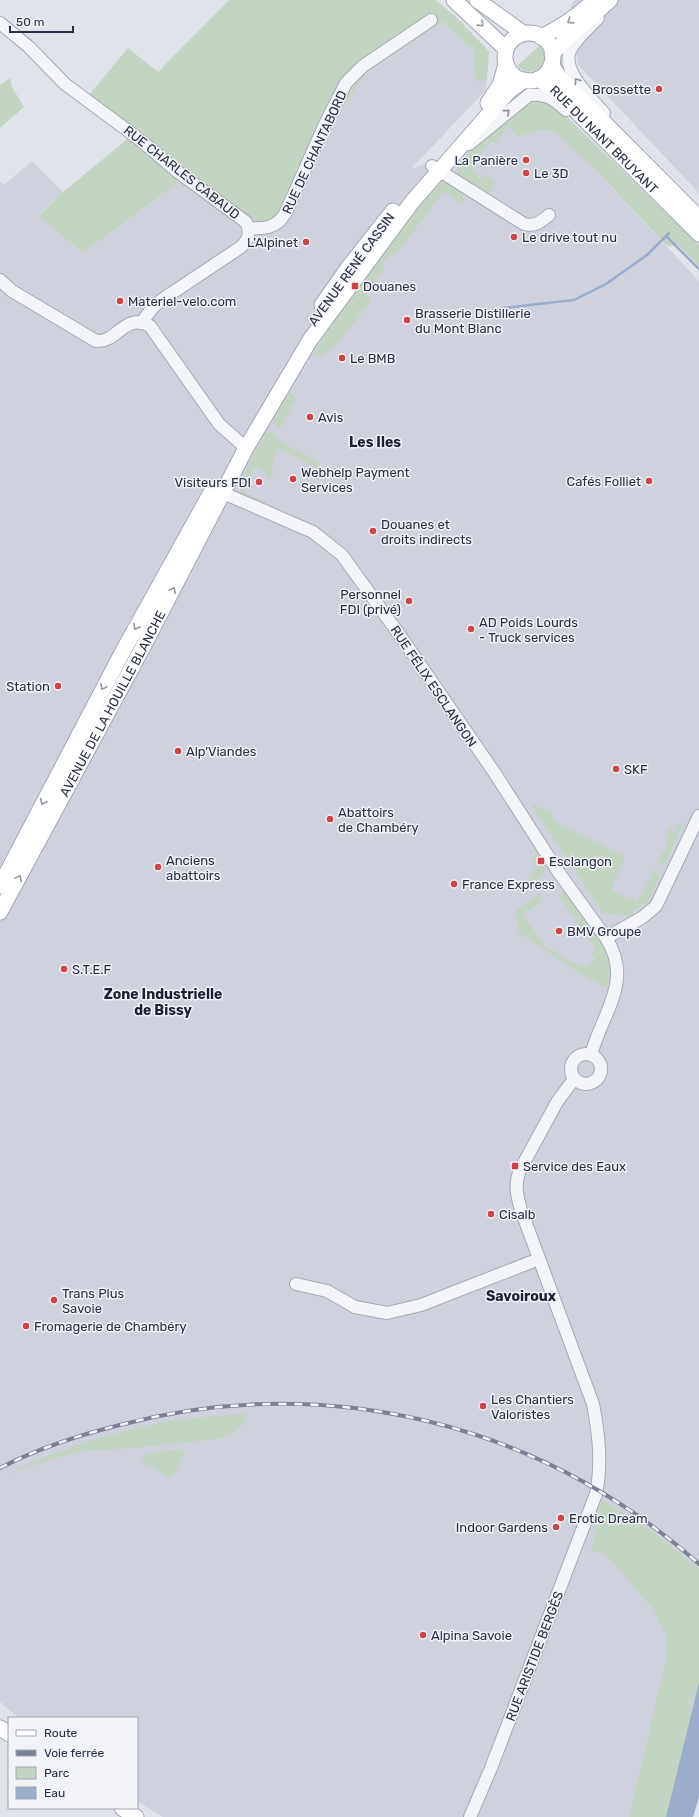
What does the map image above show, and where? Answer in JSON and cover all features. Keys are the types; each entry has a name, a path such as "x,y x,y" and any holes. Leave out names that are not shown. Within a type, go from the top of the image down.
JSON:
{"main road":[{"path":"454,0 506,49"},
{"path":"477,0 523,33"},
{"path":"541,37 557,30 579,15 605,1"},
{"path":"552,59 549,44 541,37 533,33 523,33 516,36 506,49 506,64 516,77 531,79 546,73 552,59 565,40 605,1"},
{"name":"RUE DU NANT BRUYANT","path":"552,59 560,78 699,218"},
{"name":"AVENUE RENÉ CASSIN","path":"218,491 242,445 268,389 348,268 378,229 435,168 493,96 500,85 506,64"},
{"name":"RUE DU NANT BRUYANT","path":"531,79 553,88 699,234"},
{"name":"AVENUE RENÉ CASSIN","path":"435,168 459,150 509,91 531,79"},
{"name":"AVENUE DE LA HOUILLE BLANCHE","path":"0,886 122,652 218,491"},
{"name":"AVENUE DE LA HOUILLE BLANCHE","path":"0,912 154,626 218,491"},
{"path":"124,1809 136,1817"}],"street":[{"name":"RUE DU NANT BRUYANT","path":"605,1 600,16 572,48 568,58 568,64 576,81 656,175"},
{"name":"RUE DE CHANTABORD","path":"249,228 264,229 274,225 285,214 326,122 346,83 363,66 431,20"},
{"name":"RUE CHARLES CABAUD","path":"0,23 29,47 65,84 139,139 178,172 246,222 249,228 249,236 241,247 163,299 149,311 142,322"},
{"name":"RUE DU NANT BRUYANT","path":"520,101 529,95 540,94 550,96 667,202"},
{"name":"AVENUE RENÉ CASSIN","path":"459,150 472,142 520,101"},
{"path":"435,168 524,224 532,226 540,223 549,215"},
{"path":"0,280 12,292 96,341 106,340 130,324 142,322 150,326 219,424 242,445"},
{"name":"RUE FÉLIX ESCLANGON","path":"218,491 313,532 342,555 406,643 494,772 561,875 606,938"},
{"path":"592,1055 597,1034 618,984 618,965 612,947 606,938 643,917 656,906 699,816"},
{"path":"582,1055 592,1055 600,1065 598,1078 595,1082 586,1084 574,1079 571,1070 574,1061 582,1055"},
{"path":"296,1284 327,1291 355,1307 387,1313 405,1310 445,1296 539,1258 521,1210 516,1193 516,1181 520,1170 558,1102 574,1079"},
{"name":"RUE ARISTIDE BERGÈS","path":"470,1817 491,1768 597,1489 600,1455 598,1428 593,1404 539,1258"}],"shaded area":[{"name":"Brossette","path":"575,0 699,0 699,193 578,65 571,5"},
{"path":"443,22 473,50 476,81 487,81 486,90 411,169 473,148 515,117 548,126 562,135 699,281 699,1587 636,1817 163,1817 138,1802 138,1717 18,1717 0,1702 0,181 4,185 32,161 63,192 39,215 83,253 191,173 250,219 314,160 336,118 367,72"}],"green space":[{"path":"229,0 435,0 454,15 489,51 487,81 476,81 473,50 443,22 367,72 336,118 314,160 280,213 265,224 250,219 191,173 83,253 39,216 63,192 136,132 89,95 128,48 158,72"},
{"path":"540,45 544,58 543,64 540,68 530,72 517,66"},
{"path":"10,78 12,87 24,107 0,128 0,85"},
{"path":"541,98 553,105 570,120 699,245 699,266 678,245 667,246 597,172 556,133 547,130 534,131 519,137 508,126 494,143 491,141 484,148 473,171 477,173 481,180 484,174 494,180 493,189 486,195 458,176 457,165 525,101"},
{"path":"444,183 450,184 462,191 464,201 460,203 444,191 400,249 395,254 391,254 383,263 385,267 366,294 372,299 354,323 330,350 316,357 314,353 337,315 402,227 434,187"},
{"path":"290,393 297,397 280,428 273,423 274,415 281,402"},
{"path":"267,431 277,435 275,438 321,463 318,469 278,448 272,464 273,476 267,479 265,472 255,466 249,476 252,478 244,492 265,502 263,504 242,494 238,483"},
{"path":"530,803 551,812 555,821 625,857 611,890 637,902 654,869 660,877 648,901 634,911 633,916 605,914 602,912"},
{"path":"678,823 683,825 664,866 656,862 667,846 668,826 672,827 671,832 673,833"},
{"path":"537,850 541,852 548,865 543,875 522,890 518,886 520,880 526,883 536,864 531,861 535,854 533,852"},
{"path":"565,892 569,893 610,953 613,960 610,990 581,974 519,933 515,911 540,893 544,900 523,914 548,951 553,949 558,954 579,966 581,964 584,968 596,960 591,953 596,950 558,895"},
{"path":"247,1413 244,1422 238,1429 222,1438 135,1448 82,1451 45,1461 5,1475 42,1458 119,1432 170,1421"},
{"path":"180,1449 185,1453 173,1476 170,1477 148,1465 140,1458 148,1454"},
{"path":"602,1500 656,1534 699,1569 699,1682 666,1817 629,1817 667,1656 666,1636 653,1609 617,1567 605,1555 590,1549 596,1533 592,1524"}],"water":[{"path":"699,1682 699,1797 693,1817 666,1817"}],"waterway":[{"path":"503,308 574,300 606,284 647,255 669,233"},
{"path":"666,236 699,269"}],"railway":[{"path":"0,1468 58,1443 89,1433 120,1425 197,1410 275,1404 352,1408 427,1421 500,1443 570,1475 637,1515 699,1564"}],"place":[{"name":"Brossette","path":"659,89"},
{"name":"La Panière","path":"526,160"},
{"name":"Le 3D","path":"526,173"},
{"name":"Le drive tout nu","path":"514,237"},
{"name":"L’Alpinet","path":"306,242"},
{"name":"Douanes","path":"355,286"},
{"name":"Materiel-velo.com","path":"120,301"},
{"name":"Brasserie Distillerie du Mont Blanc","path":"407,320"},
{"name":"Le BMB","path":"342,358"},
{"name":"Avis","path":"310,417"},
{"name":"Webhelp Payment Services","path":"293,479"},
{"name":"Cafés Folliet","path":"649,481"},
{"name":"Visiteurs FDI","path":"259,482"},
{"name":"Douanes et droits indirects","path":"373,531"},
{"name":"Personnel FDI (privé)","path":"409,601"},
{"name":"AD Poids Lourds - Truck services","path":"471,629"},
{"name":"Station","path":"58,686"},
{"name":"Alp'Viandes","path":"178,751"},
{"name":"SKF","path":"616,769"},
{"name":"Abattoirs de Chambéry","path":"330,819"},
{"name":"Esclangon","path":"541,861"},
{"name":"Anciens abattoirs","path":"158,867"},
{"name":"France Express","path":"454,884"},
{"name":"BMV Groupe","path":"559,931"},
{"name":"S.T.E.F","path":"64,969"},
{"name":"Service des Eaux","path":"515,1166"},
{"name":"Cisalb","path":"491,1214"},
{"name":"Trans Plus Savoie","path":"54,1300"},
{"name":"Fromagerie de Chambéry","path":"26,1326"},
{"name":"Les Chantiers Valoristes","path":"483,1406"},
{"name":"Erotic Dream","path":"561,1518"},
{"name":"Indoor Gardens","path":"556,1527"},
{"name":"Alpina Savoie","path":"423,1635"}],"district":[{"name":"Les Iles","path":"375,442"},
{"name":"Zone Industrielle de Bissy","path":"163,1002"},
{"name":"Savoiroux","path":"521,1296"}]}
